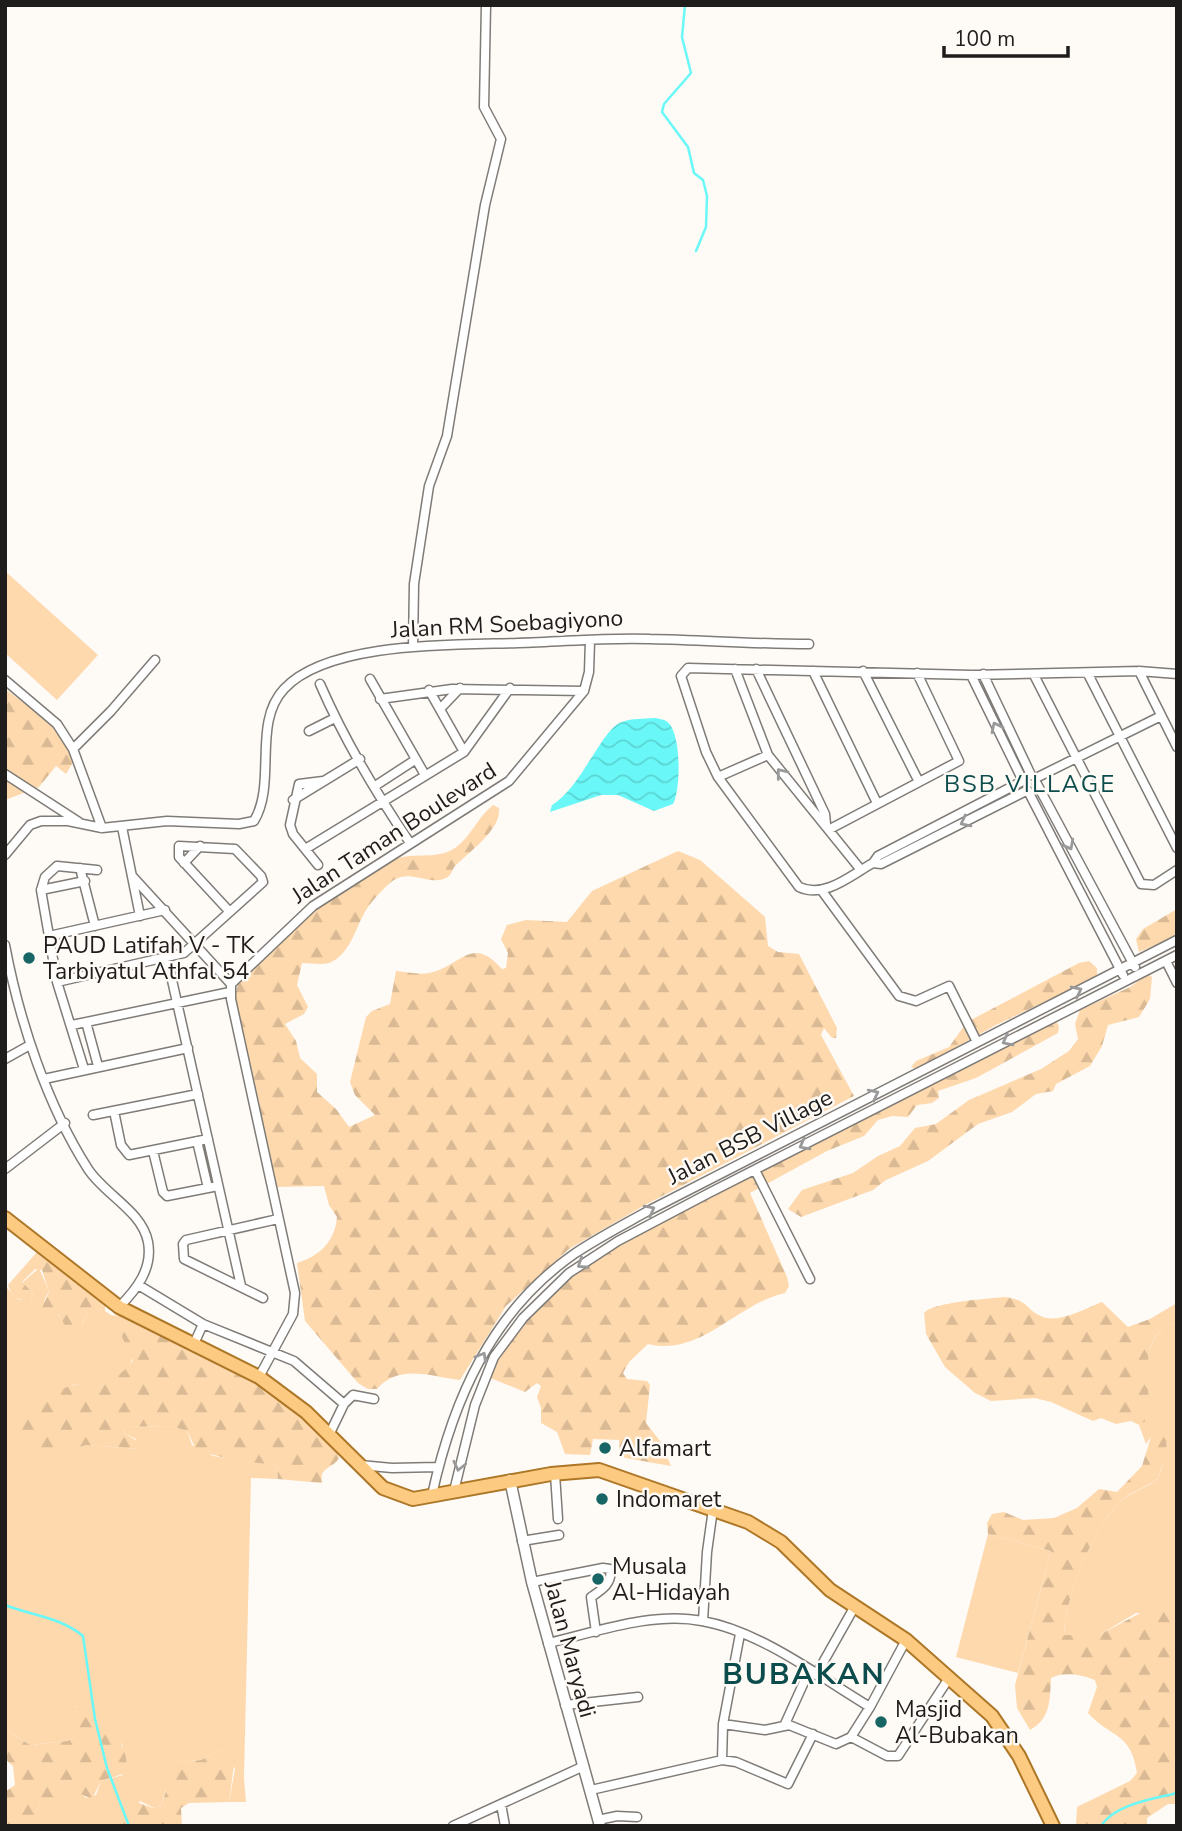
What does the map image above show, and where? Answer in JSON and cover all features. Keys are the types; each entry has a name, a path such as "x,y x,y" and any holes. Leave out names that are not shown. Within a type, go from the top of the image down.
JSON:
{"main road":[{"path":"5,1218 119,1307 259,1377 306,1412 357,1465 391,1493 413,1499 510,1480 588,1470 609,1472 748,1522 780,1542 820,1583 906,1640 987,1711 1019,1756 1053,1826"}],"street":[{"path":"413,647 414,584 429,486 447,436 485,205 501,139 484,107 486,5"},
{"name":"Jalan RM Soebagiyono","path":"5,855 30,825 41,821 102,828 167,821 239,824 254,821 260,808 272,710 282,690 320,666 371,652 413,647 652,639 809,644"},
{"path":"380,699 429,690 460,688 584,691 589,672 590,641"},
{"path":"73,749 111,711 155,660"},
{"path":"1161,716 878,856 873,863 822,891 810,892 799,887 718,777 706,752 681,676 688,668 971,675 1139,671 1177,674"},
{"path":"735,669 768,755 860,870"},
{"path":"756,669 825,814 828,827"},
{"path":"813,671 877,803"},
{"path":"863,671 919,782"},
{"path":"1139,671 1177,747"},
{"path":"828,827 959,761 917,673"},
{"path":"983,674 1029,783 1126,981"},
{"path":"1088,674 1177,848"},
{"path":"971,675 1029,783 1139,974"},
{"path":"1034,675 1141,884 1154,885 1177,870"},
{"path":"370,679 425,775"},
{"path":"5,680 57,724 73,749 102,828"},
{"path":"320,684 335,718 382,801 410,843"},
{"path":"440,709 460,688"},
{"path":"307,848 464,752 510,688"},
{"path":"429,690 464,752"},
{"name":"Jalan Taman Boulevard","path":"231,988 313,906 509,782 584,691"},
{"path":"309,731 335,718"},
{"path":"718,777 768,755"},
{"path":"318,865 307,848 293,834 290,825 293,800 359,759"},
{"path":"375,786 415,760"},
{"path":"5,774 84,825"},
{"path":"122,827 140,916"},
{"path":"184,863 200,846"},
{"path":"57,982 184,953 263,880 235,849 178,847 177,854 184,863 229,911"},
{"path":"84,1069 57,982 41,890 45,877 52,868 97,870"},
{"path":"80,868 95,926"},
{"path":"134,877 195,943 231,988 295,1298 293,1314 259,1377"},
{"path":"41,890 85,881"},
{"path":"822,891 899,996 916,1001 949,986 977,1042"},
{"path":"49,936 164,911"},
{"name":"Jalan BSB Village","path":"432,1495 462,1392 498,1328 527,1295 573,1255 648,1211 1177,940"},
{"path":"5,945 30,1045 78,1152 96,1181 136,1218 146,1235 148,1260 140,1286 119,1307"},
{"path":"1111,952 1123,945"},
{"path":"454,1491 481,1388 494,1357 523,1318 569,1273 618,1241 1177,955"},
{"path":"167,958 241,1286"},
{"path":"1166,961 1177,984"},
{"path":"72,1025 178,1003 231,988"},
{"path":"86,1022 98,1066"},
{"path":"5,1059 30,1045"},
{"path":"44,1079 188,1048"},
{"path":"93,1115 198,1094"},
{"path":"114,1111 123,1150 134,1155 208,1139"},
{"path":"5,1169 65,1123"},
{"path":"197,1141 208,1188"},
{"path":"153,1151 164,1194 219,1186"},
{"path":"755,1170 810,1279"},
{"path":"262,1298 184,1259 182,1254 186,1240 278,1219"},
{"path":"140,1286 204,1324 294,1362 344,1405"},
{"path":"193,1346 204,1324"},
{"path":"328,1435 344,1405 353,1395 374,1399"},
{"path":"357,1465 392,1468 438,1467"},
{"path":"555,1474 558,1519"},
{"name":"Jalan Maryadi","path":"510,1480 532,1582 599,1823"},
{"path":"703,1620 707,1552 713,1509"},
{"path":"522,1541 559,1535"},
{"path":"532,1582 603,1568 610,1569 611,1577 601,1593 591,1597 597,1632"},
{"path":"785,1724 812,1673 855,1606"},
{"path":"548,1643 661,1620 703,1620 765,1644 870,1707"},
{"path":"722,1760 723,1724 740,1634"},
{"path":"723,1724 765,1730 785,1724 833,1744 851,1737 906,1640"},
{"path":"851,1737 887,1756 898,1756 949,1678"},
{"path":"565,1705 638,1697"},
{"path":"591,1790 722,1760 736,1762 788,1784 813,1734"},
{"path":"453,1826 584,1766"},
{"path":"501,1804 505,1826"},
{"path":"599,1823 617,1816 638,1817"}],"green space":[{"path":"5,571 98,655 57,700 5,653"},
{"path":"5,689 56,727 75,759 66,774 56,766 39,787 5,800"},
{"path":"493,805 499,808 499,816 490,832 455,866 448,877 434,880 407,876 394,880 367,908 342,954 329,963 302,963 297,985 308,1007 304,1014 285,1024 296,1041 300,1058 317,1074 317,1092 336,1109 349,1127 375,1115 355,1095 350,1082 366,1017 372,1011 390,1004 396,971 429,973 474,953 491,959 502,969 506,968 508,953 501,939 507,925 526,920 567,922 592,891 678,851 700,860 765,917 768,946 778,952 799,954 837,1028 836,1038 832,1038 824,1028 821,1035 854,1096 645,1205 569,1249 506,1306 460,1380 406,1374 386,1381 377,1389 368,1389 358,1383 305,1321 297,1263 313,1256 325,1246 336,1226 337,1217 329,1205 324,1186 276,1187 235,995 238,984 291,931 350,884 400,857 440,854 455,848"},
{"path":"1177,909 1177,936 1139,952 1136,939 1143,929"},
{"path":"1089,961 1097,968 1097,976 1093,979 996,1025 916,1069 911,1067 916,1061 949,1047 967,1022 1079,963"},
{"path":"1148,974 1152,977 1150,999 1139,1017 1108,1025 1102,1046 1090,1066 1056,1084 1053,1091 1036,1094 1012,1112 978,1124 928,1161 886,1180 873,1190 801,1217 788,1209 802,1190 853,1173 878,1156 900,1146 915,1128 936,1124 969,1100 1041,1069 1069,1051 1078,1039 1075,1024 1080,1010 1130,987"},
{"path":"1054,1018 1059,1026 1058,1033 976,1078 938,1091 939,1098 932,1103 917,1105 908,1117 892,1116 878,1120 864,1136 827,1151 750,1193 787,1277 789,1286 785,1293 750,1307 718,1328 685,1343 667,1346 648,1344 629,1362 623,1373 627,1379 647,1381 650,1385 646,1423 660,1441 671,1466 620,1457 619,1440 593,1439 590,1455 565,1454 557,1432 541,1423 541,1408 537,1397 541,1386 537,1383 525,1392 488,1377 512,1336 543,1300 619,1243"},
{"path":"37,1252 105,1303 99,1311 88,1311 80,1329 68,1331 59,1315 53,1314 49,1321 42,1308 49,1292 42,1270 35,1269 22,1282 33,1293 31,1300 16,1298 12,1293 8,1285"},
{"path":"39,1268 49,1291 44,1301 64,1321 82,1325 88,1311 99,1311 105,1303 105,1311 111,1315 128,1317 130,1350 133,1356 124,1372 109,1380 72,1385 44,1457 86,1445 138,1449 136,1439 124,1433 125,1427 171,1426 187,1431 192,1445 213,1456 276,1465 278,1479 251,1478 244,1778 246,1802 229,1802 235,1769 222,1750 201,1760 179,1762 161,1806 154,1808 140,1801 118,1826 36,1826 36,1813 40,1802 62,1797 69,1789 79,1791 86,1798 96,1795 101,1781 123,1775 123,1746 102,1719 81,1707 73,1707 74,1736 68,1741 30,1745 5,1729 5,1286 19,1300 31,1300 33,1293 22,1283"},
{"path":"1004,1297 1019,1300 1037,1314 1050,1318 1073,1314 1102,1302 1128,1327 1150,1319 1177,1303 1177,1321 1163,1329 1154,1339 1150,1351 1146,1421 1139,1425 1131,1421 1116,1424 1101,1418 1093,1421 1051,1402 1035,1398 991,1401 975,1393 945,1367 926,1334 924,1313 938,1306"},
{"path":"128,1317 246,1377 305,1417 327,1438 339,1458 324,1471 322,1483 278,1479 276,1465 234,1460 197,1451 187,1431 171,1426 125,1427 124,1433 139,1442 138,1449 86,1445 44,1458 20,1449 18,1442 22,1427 48,1393 114,1377 133,1360 122,1337 123,1323"},
{"path":"1177,1321 1177,1613 1136,1613 1099,1635 1064,1635 1075,1583 1099,1529 1120,1502 1154,1482 1161,1471 1167,1442 1151,1437 1146,1444 1139,1425 1146,1421 1150,1350 1155,1338 1164,1328"},
{"path":"1164,1428 1166,1445 1158,1478 1125,1497 1100,1528 1075,1582 1064,1635 1099,1635 1144,1611 1177,1613 1177,1804 1168,1804 1147,1818 1147,1826 1076,1826 1077,1807 1130,1781 1137,1773 1134,1759 1125,1742 1088,1713 1097,1687 1095,1680 1085,1677 1068,1674 1051,1678 1046,1714 1030,1730 1017,1708 1015,1685 1051,1551 988,1534 987,1523 992,1514 1004,1512 1023,1520 1054,1518 1077,1508 1099,1489 1117,1492 1142,1466 1151,1437"},
{"path":"988,1534 1051,1551 1018,1673 956,1657"},
{"path":"80,1706 98,1715 114,1732 125,1753 126,1773 101,1781 92,1799 69,1789 57,1803 40,1802 36,1813 36,1826 5,1826 5,1792 15,1785 13,1766 5,1759 5,1729 30,1745 68,1741 74,1736 70,1714 73,1707"},
{"path":"222,1750 230,1751 235,1758 229,1802 189,1803 181,1808 182,1826 118,1826 131,1800 153,1808 161,1806 166,1791 165,1779 179,1762 201,1760"}],"water":[{"path":"655,718 666,721 675,736 679,774 673,804 654,811 618,795 601,795 550,812 552,805 573,785 614,727 630,720"}],"waterway":[{"path":"685,5 682,37 691,73 664,104 662,112 688,147 694,173 703,180 707,196 706,227 696,251"},
{"path":"5,1605 56,1621 83,1636 95,1719 107,1768 129,1826"},
{"path":"1101,1826 1115,1812 1125,1807 1177,1793"}],"place":[{"name":"PAUD Latifah V - TK Tarbiyatul Athfal 54","path":"29,958"},
{"name":"Alfamart","path":"605,1448"},
{"name":"Indomaret","path":"602,1499"},
{"name":"Musala Al-Hidayah","path":"598,1579"},
{"name":"Masjid Al-Bubakan","path":"881,1722"}],"district":[{"name":"BSB VILLAGE","path":"1030,784"},
{"name":"BUBAKAN","path":"804,1674"}]}
